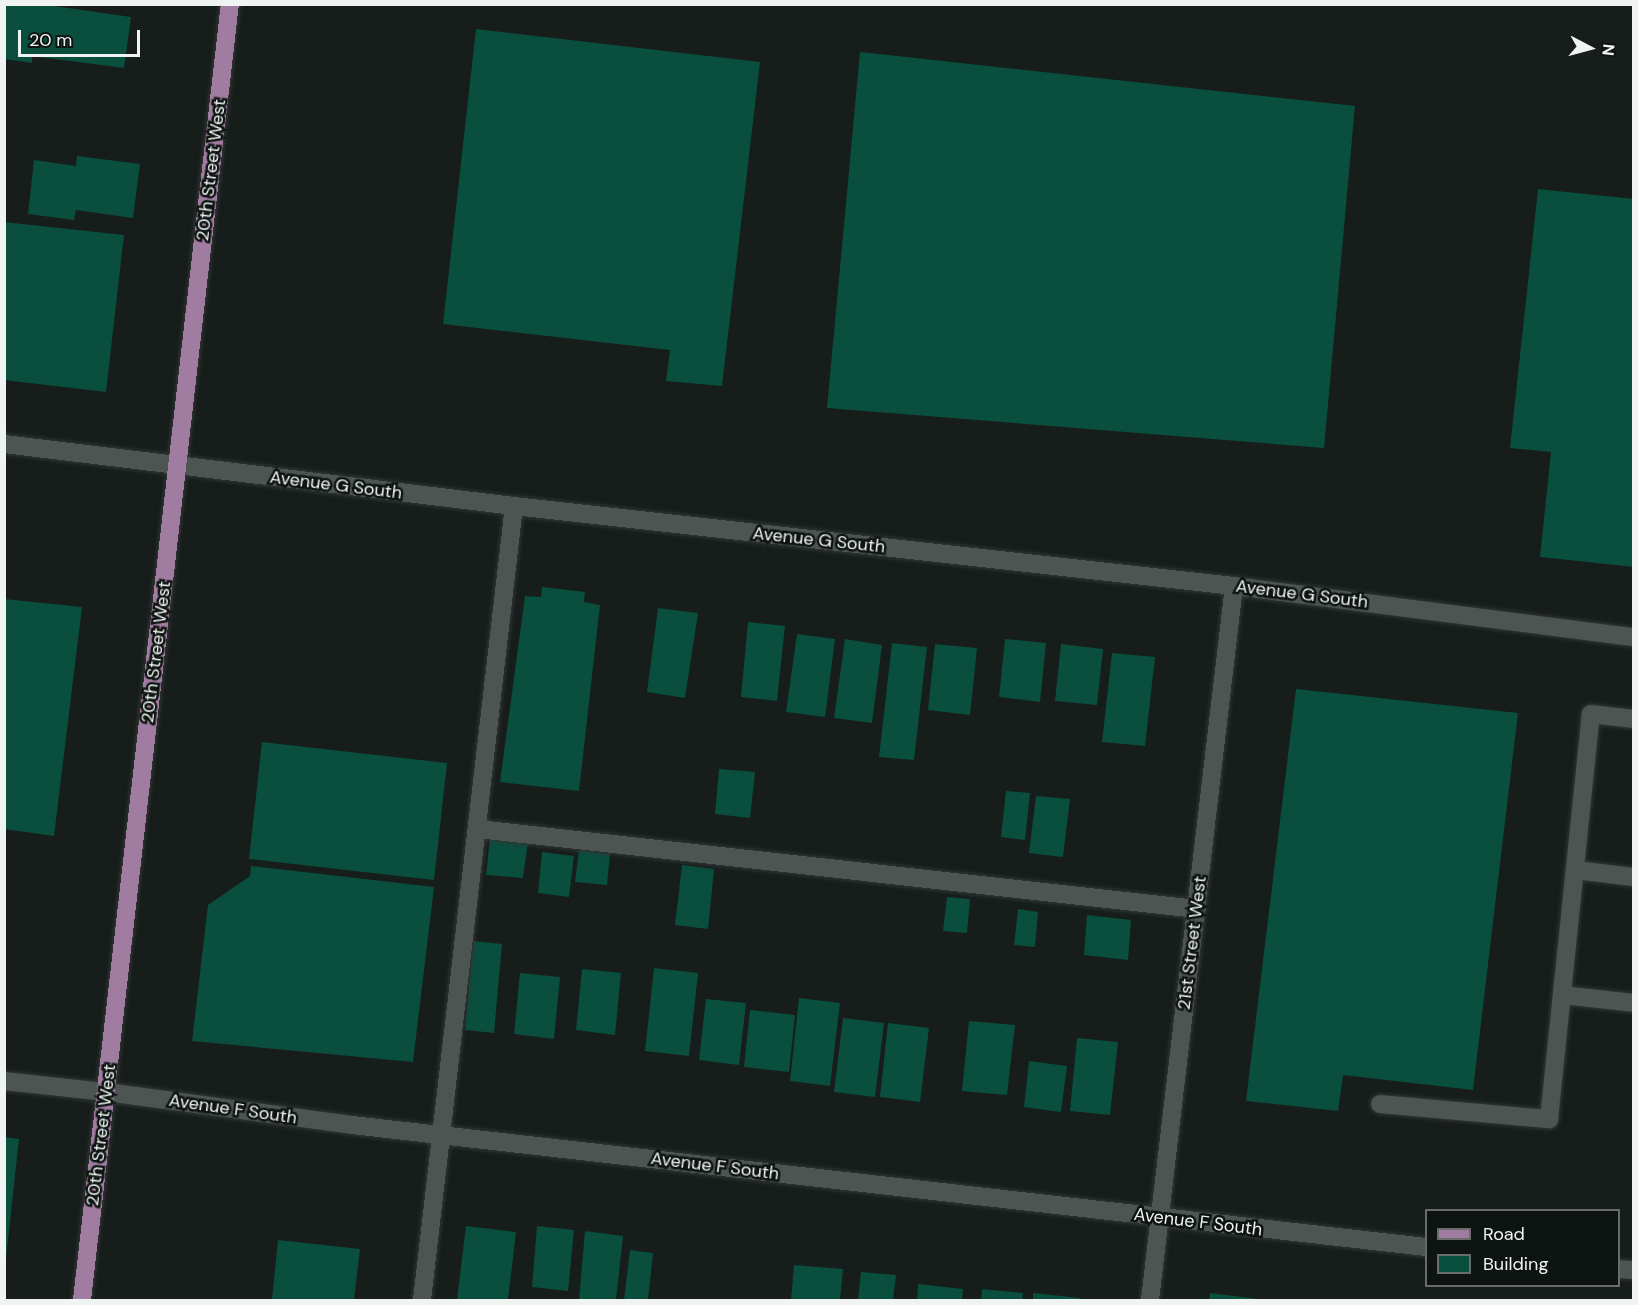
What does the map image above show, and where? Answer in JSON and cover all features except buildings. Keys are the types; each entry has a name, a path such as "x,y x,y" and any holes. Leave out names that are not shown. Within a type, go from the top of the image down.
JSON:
{"main road":[{"name":"20th Street West","path":"82,1300 230,4"}],"street":[{"name":"Avenue G South","path":"4,444 178,467 514,506 1234,585 1634,637"},
{"path":"422,1300 514,506"},
{"name":"21st Street West","path":"1150,1300 1234,585"},
{"path":"1380,1104 1549,1119 1591,714 1634,719"},
{"path":"478,829 1197,909"},
{"path":"1575,870 1634,877"},
{"path":"1562,995 1634,1002"},
{"name":"Avenue F South","path":"4,1082 106,1092 442,1135 1425,1247"}]}
